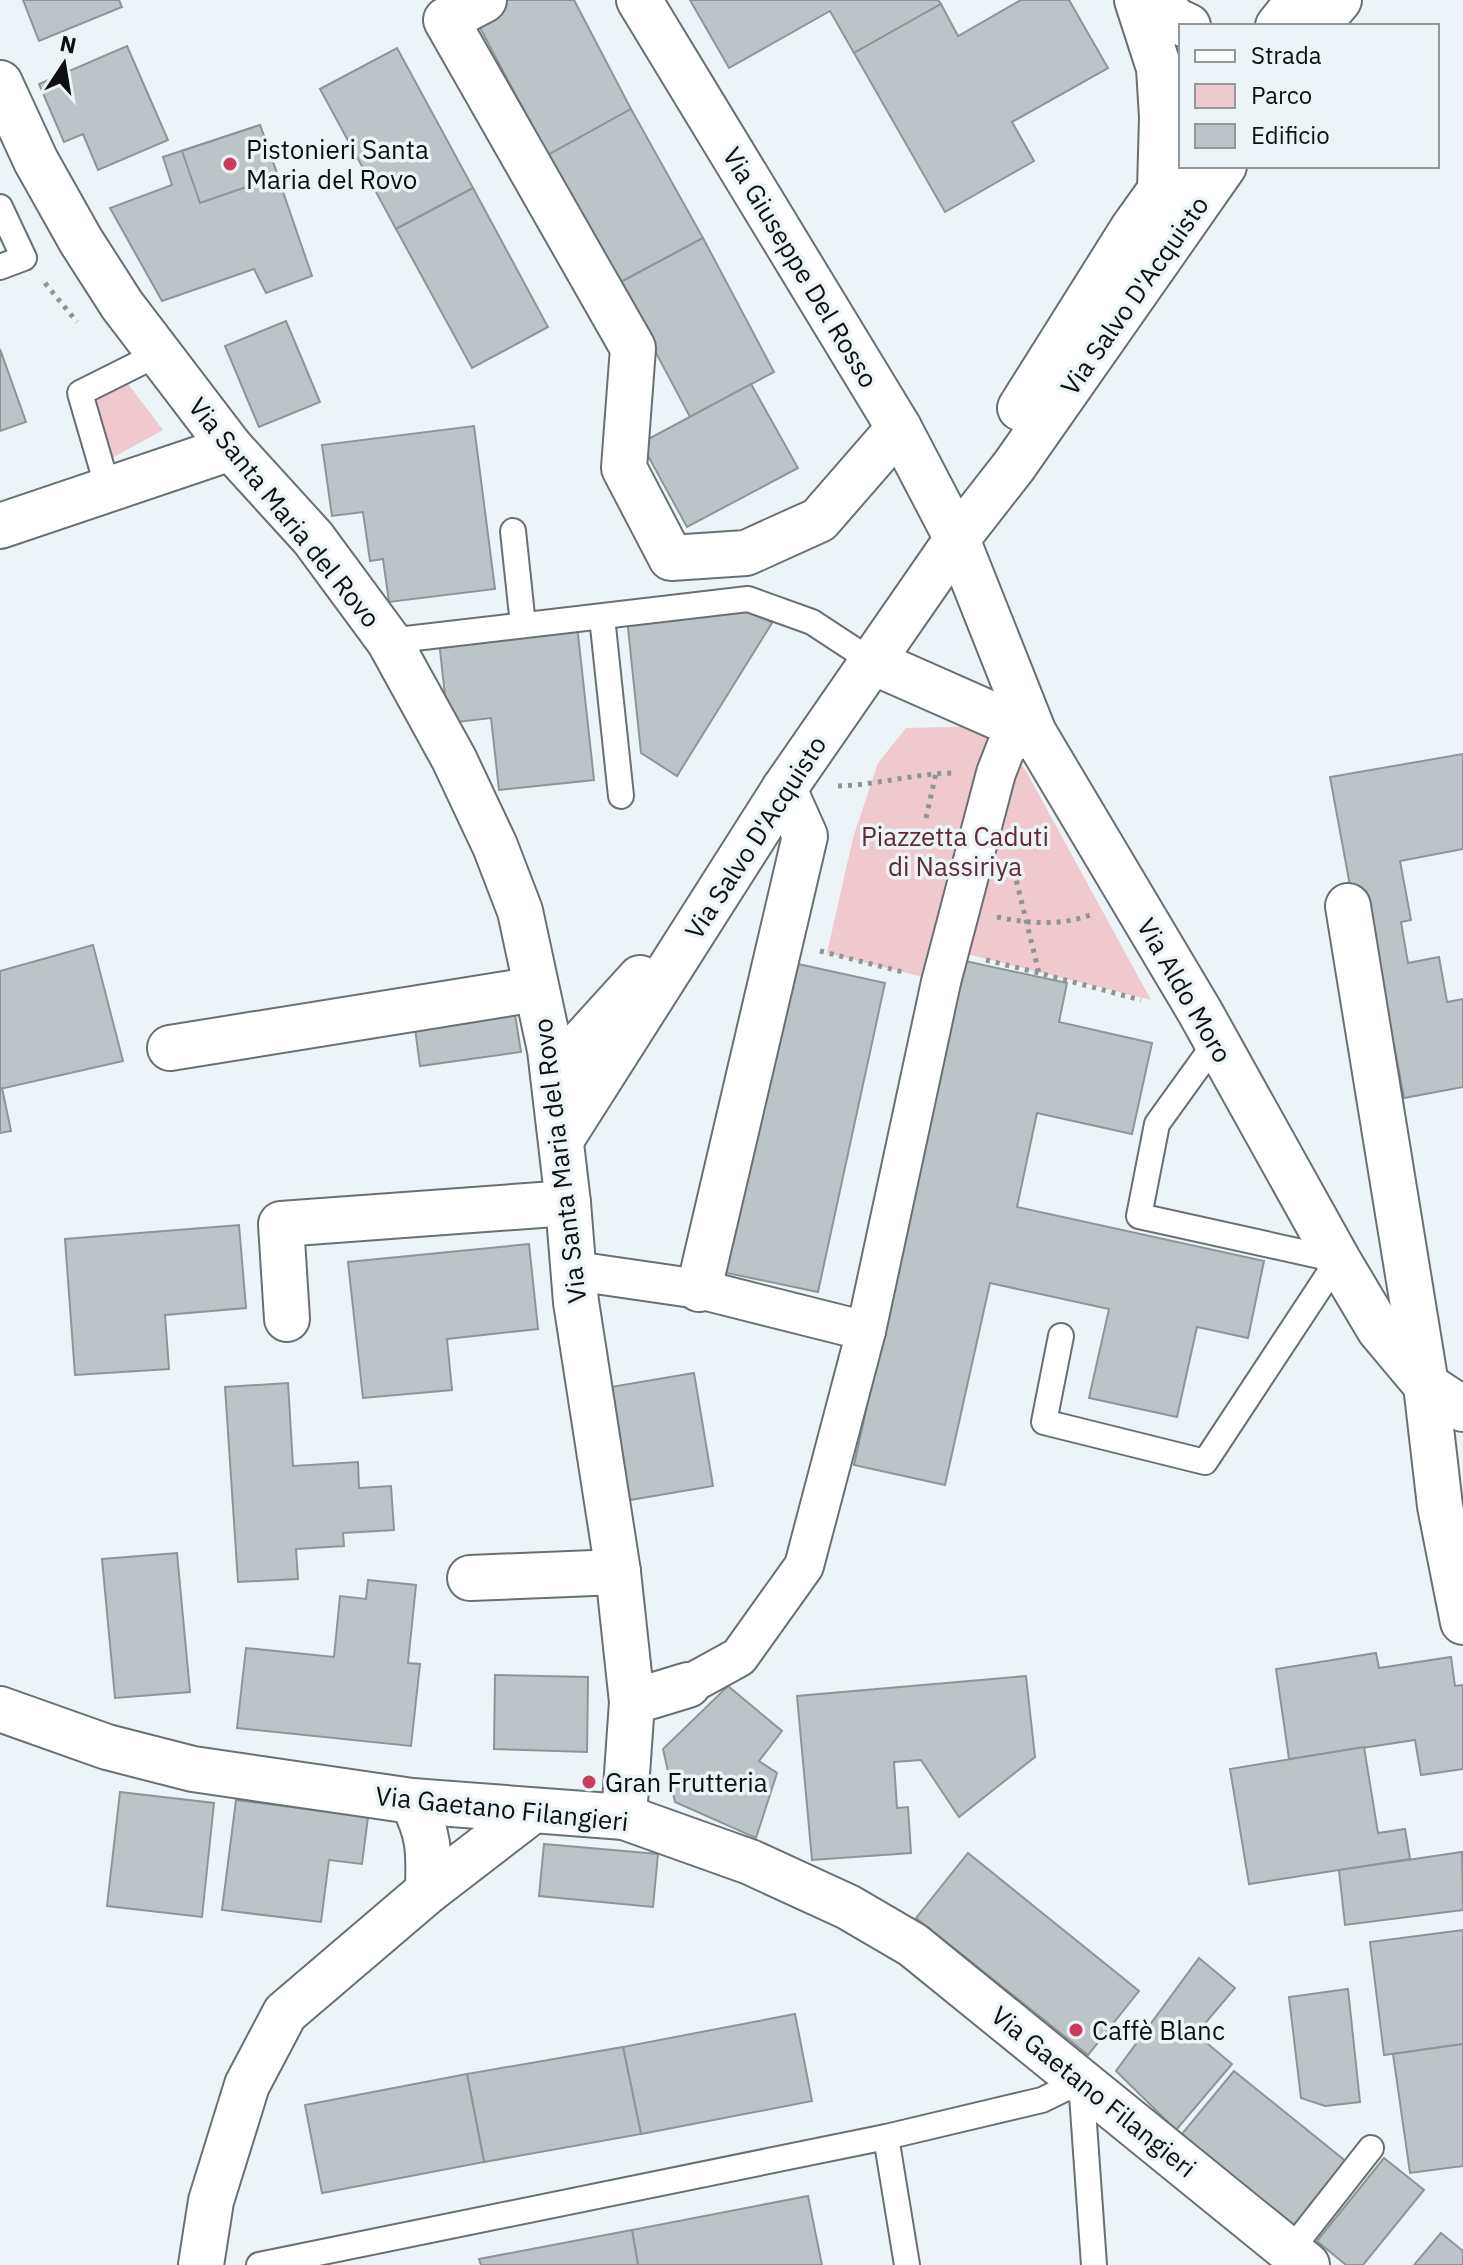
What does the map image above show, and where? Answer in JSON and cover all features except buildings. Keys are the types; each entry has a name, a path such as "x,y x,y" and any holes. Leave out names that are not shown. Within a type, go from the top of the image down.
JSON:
{"street":[{"path":"484,0 446,20 633,348 624,468 671,558 746,553 819,520 899,428"},
{"name":"Via Giuseppe Del Rosso","path":"639,0 899,428 957,539"},
{"path":"1137,0 1159,68 1162,117 1171,175"},
{"path":"1153,0 1184,24"},
{"path":"1280,24 1299,0"},
{"path":"1319,24 1339,0"},
{"name":"Via Santa Maria del Rovo","path":"0,83 36,161 81,241 158,354 231,448 313,538 389,641 454,759 495,846 520,911 553,1074 576,1302 618,1572 632,1702 624,1817"},
{"name":"Via Salvo D'Acquisto","path":"561,1140 784,789 957,539 1014,466 1223,168"},
{"name":"Via Salvo D'Acquisto","path":"957,539 992,451 1133,228 1171,175"},
{"path":"0,526 231,448"},
{"name":"Via Aldo Moro","path":"957,539 1034,733 1208,1027 1338,1260 1379,1329 1426,1385 1463,1409"},
{"path":"873,662 1034,733"},
{"path":"632,1702 688,1685 739,1657 804,1566 866,1331 941,982 996,773 1007,745 1034,733"},
{"path":"699,1289 805,836 784,789"},
{"path":"553,1074 717,894"},
{"path":"1348,906 1426,1385 1440,1506 1463,1622"},
{"path":"170,1048 536,989"},
{"path":"287,1319 281,1224 568,1203"},
{"path":"575,1271 699,1289 866,1331"},
{"path":"470,1578 618,1572"},
{"name":"Via Gaetano Filangieri","path":"0,1709 107,1747 193,1769 412,1801 624,1817 750,1862 848,1907 913,1945 1298,2258"},
{"path":"412,1801 424,1826 429,1850 428,1891"},
{"path":"201,2265 211,2201 247,2085 285,2013 428,1891 532,1811"}],"lane":[{"path":"0,207 24,258 0,267"},
{"path":"108,489 80,393 158,354"},
{"path":"513,531 523,625"},
{"path":"389,641 748,599 812,622 873,662"},
{"path":"602,617 621,796"},
{"path":"1061,1336 1044,1422 1205,1462 1338,1260 1139,1216 1157,1124 1208,1027"},
{"path":"259,2265 886,2137 1042,2100 1081,2081 1094,2265"},
{"path":"886,2137 907,2265"},
{"path":"1298,2258 1371,2148"}],"path":[{"path":"24,258 119,372"},
{"path":"926,818 936,773"},
{"path":"784,789 870,785 936,773 996,773"},
{"path":"1014,870 1039,973"},
{"path":"964,895 997,916 1027,923 1075,921 1130,896"},
{"path":"780,941 941,982"},
{"path":"984,959 1153,1003 1208,1027"}],"green space":[{"path":"119,372 163,430 101,464 80,393"},
{"name":"Piazzetta Caduti di Nassiriya","path":"992,726 1026,771 1151,1000 967,954 959,986 827,953 853,838 878,763 906,728"}],"place":[{"name":"Pistonieri Santa Maria del Rovo","path":"230,164"},
{"name":"Gran Frutteria","path":"589,1782"},
{"name":"Caffè Blanc","path":"1076,2030"}]}
